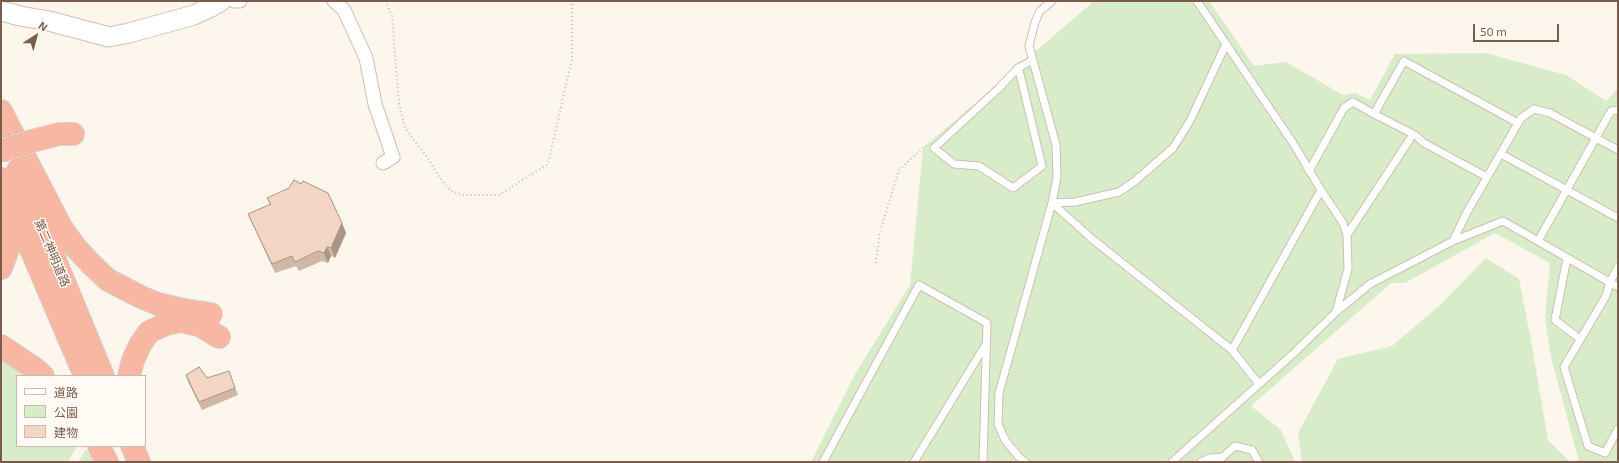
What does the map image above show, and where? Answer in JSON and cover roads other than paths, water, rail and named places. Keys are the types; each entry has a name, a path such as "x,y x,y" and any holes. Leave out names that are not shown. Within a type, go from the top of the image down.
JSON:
{"highway":[{"path":"1,111 61,227 76,248 92,265 108,280 141,297 158,304 211,314"},
{"path":"1,138 59,134 67,128"},
{"name":"第二神明道路","path":"1,131 103,375"},
{"path":"1,151 31,136"},
{"name":"第二神明道路","path":"1,179 85,375"},
{"path":"1,203 8,225 8,249 1,268"},
{"path":"129,375 133,360 140,345 149,332 166,324 182,321 200,326 219,337"},
{"path":"1,346 42,375"},
{"path":"100,447 107,462"},
{"path":"115,447 122,462"},
{"path":"132,447 140,462"},
{"path":"139,447 140,462"}],"street":[{"path":"1,11 49,21 109,37 129,33 194,14 221,1"},
{"path":"234,1 240,1"},
{"path":"334,1 344,10 366,58 374,104 393,157 383,163"}],"lane":[{"path":"1026,462 1016,459 998,424 999,393 1052,203 1057,176 1056,146 1029,46 1035,22 1040,11 1052,1"},
{"path":"1197,1 1293,143 1343,223 1347,235 1348,269 1336,312"},
{"path":"1052,203 1075,202 1119,192 1173,148 1190,121 1226,44"},
{"path":"1018,68 1022,78 1042,166 1013,188 979,166 954,164 934,148 998,89 1018,68 1032,60"},
{"path":"1374,114 1404,61 1518,123"},
{"path":"1310,171 1344,108 1353,102 1415,135 1424,143 1487,177"},
{"path":"1453,241 1466,214 1521,118 1534,109 1550,113 1618,150"},
{"path":"1538,241 1611,111 1618,110"},
{"path":"1347,235 1410,139"},
{"path":"1501,154 1618,218"},
{"path":"1232,350 1321,190"},
{"path":"1052,203 1092,239 1232,350 1259,384"},
{"path":"1172,462 1336,312 1370,284 1453,241 1503,221 1618,287"},
{"path":"1567,258 1555,320 1580,339"},
{"path":"1618,267 1610,282 1606,296 1564,367 1588,446 1604,453 1618,428"},
{"path":"823,462 919,285 987,324 983,462"},
{"path":"914,462 986,344"},
{"path":"1201,462 1210,458 1220,459 1235,446 1252,450 1259,462"}]}
